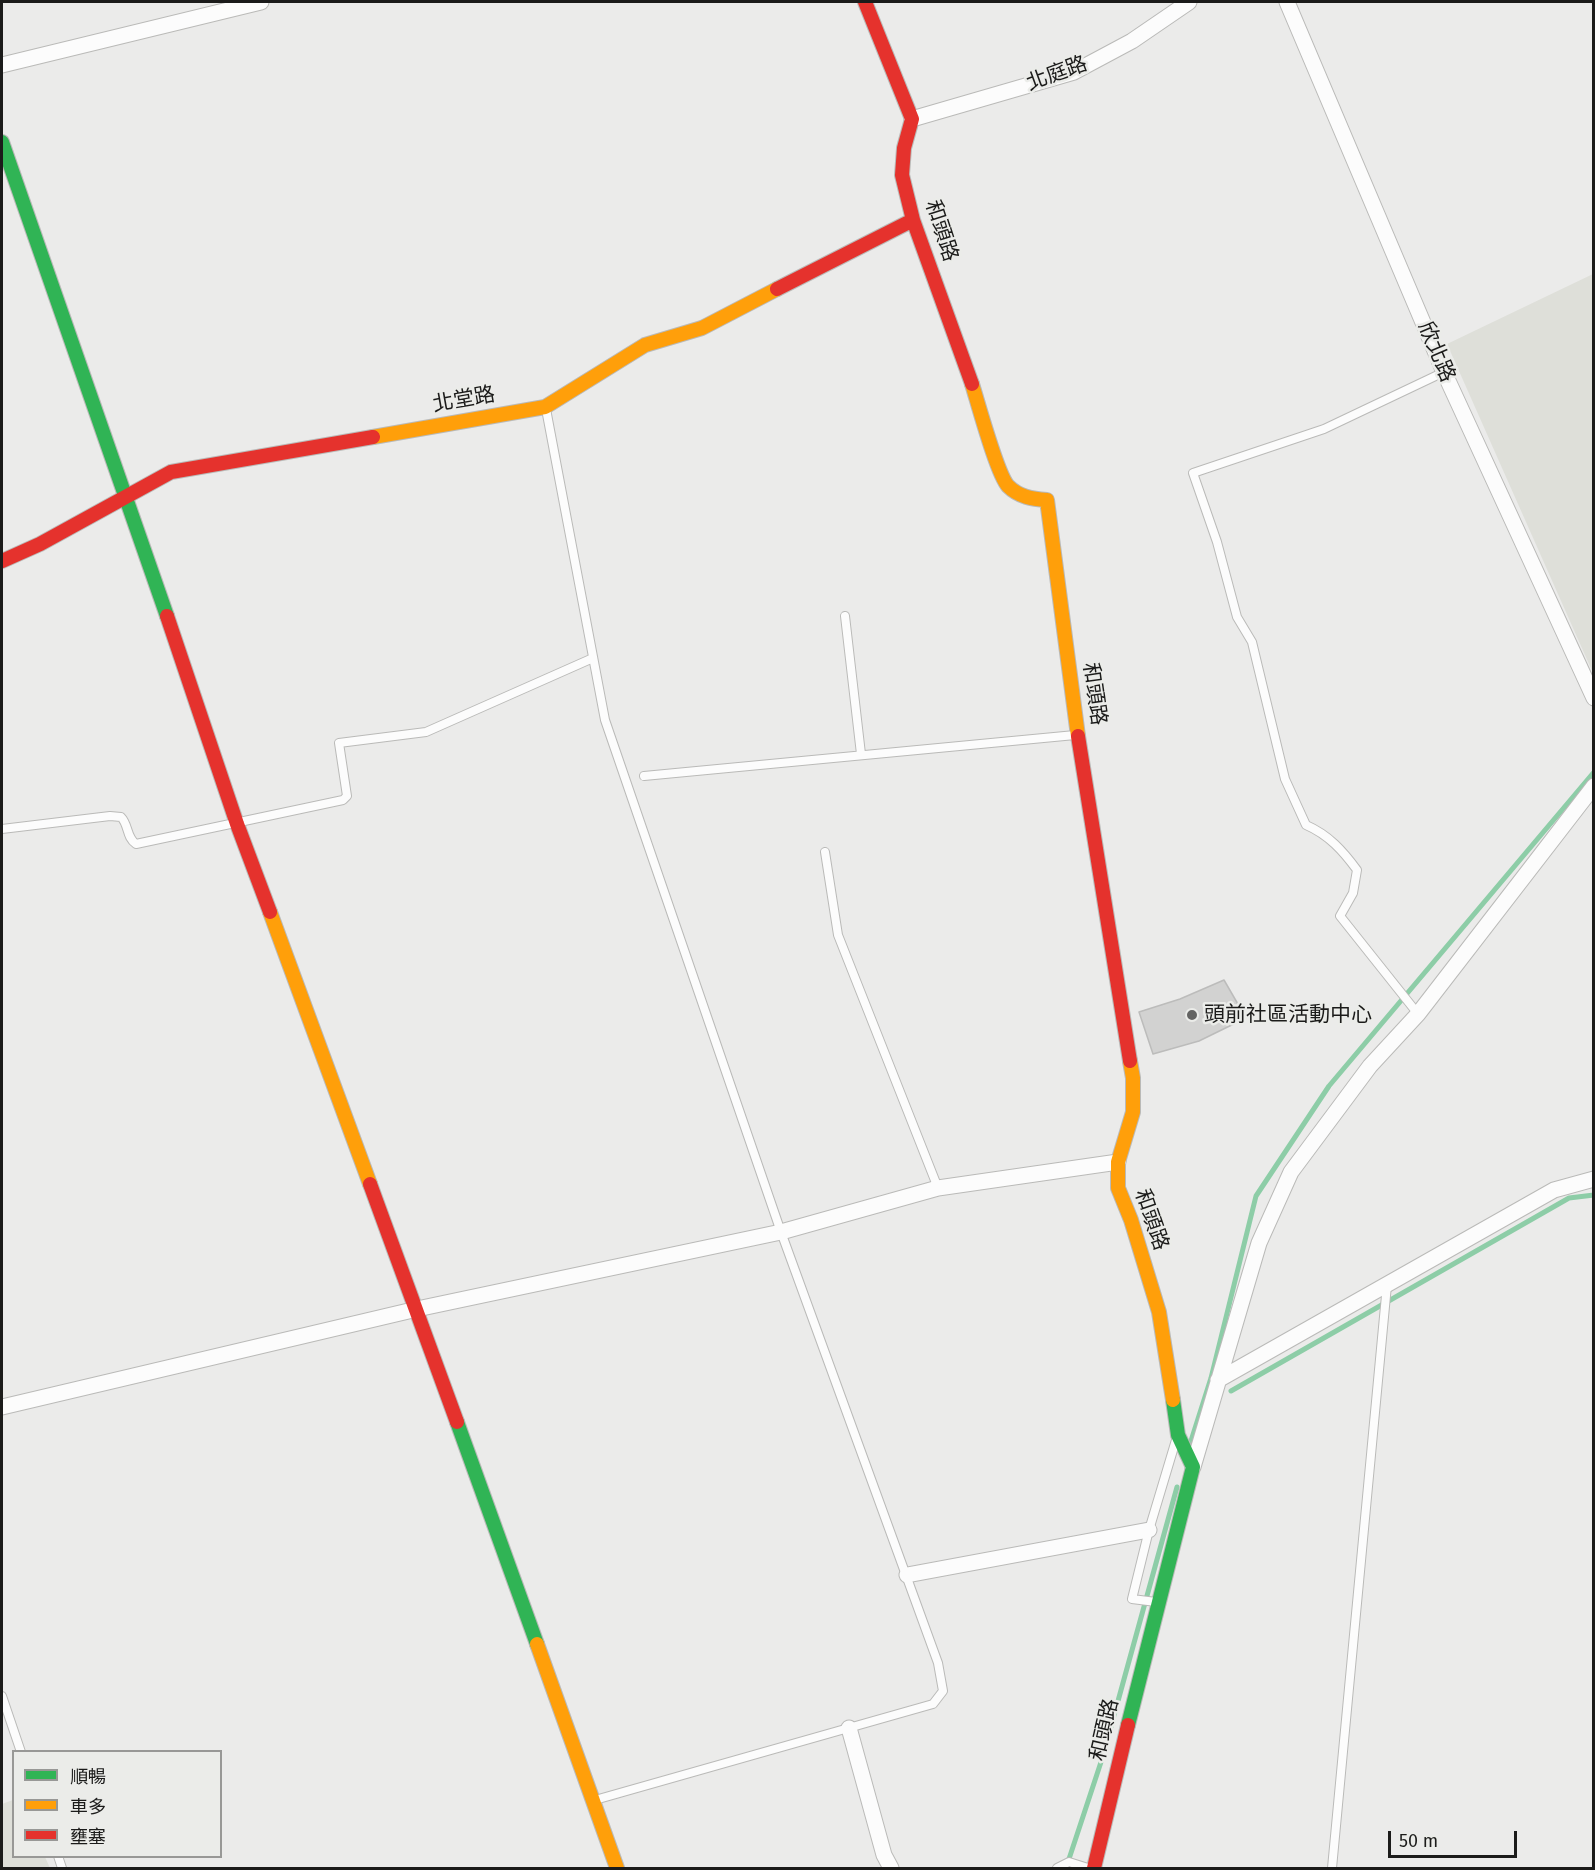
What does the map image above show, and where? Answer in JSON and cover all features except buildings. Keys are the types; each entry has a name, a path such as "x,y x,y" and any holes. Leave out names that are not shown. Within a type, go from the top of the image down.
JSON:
{"street":[{"path":"2,65 261,2"},
{"path":"865,2 912,119"},
{"name":"北庭路","path":"912,119 1074,72 1132,41 1189,2"},
{"name":"欣北路","path":"1287,2 1444,372 1593,698"},
{"name":"和頭路","path":"912,119 904,148 902,175 913,220 963,355 996,459 1007,485 1026,498 1047,500 1078,735 1133,1078 1133,1112 1118,1162 1118,1188 1131,1220 1159,1312 1178,1435 1193,1467 1094,1869"},
{"path":"2,142 127,497 237,824 417,1309 617,1869"},
{"name":"北堂路","path":"2,561 40,544 171,472 545,407 645,345 702,328 913,220"},
{"path":"1193,1467 1259,1242 1291,1172 1370,1066 1418,1014 1593,786"},
{"path":"2,1407 417,1309 781,1232 938,1188 1118,1162"},
{"path":"1218,1380 1554,1190 1593,1179"},
{"path":"907,1575 1149,1530"},
{"path":"849,1728 884,1855 891,1869"}],"lane":[{"path":"1418,1014 1340,916 1353,893 1357,870 1344,852 1322,832 1306,825 1285,778 1252,642 1237,617 1217,542 1192,473 1324,429 1444,372"},
{"path":"545,407 605,720 781,1232 938,1663 942,1691 933,1704 593,1800"},
{"path":"845,616 861,754"},
{"path":"2,829 121,816 126,822 131,841 136,844 343,800 347,796 339,743 426,732 593,658"},
{"path":"644,776 1078,735"},
{"path":"825,852 838,935 938,1188"},
{"path":"1332,1869 1388,1283"},
{"name":"和頭路","path":"1158,1602 1132,1599 1149,1530 1178,1435"},
{"path":"2,1696 20,1750"},
{"path":"1057,1869 1069,1862 1088,1869"}],"shaded area":[{"path":"1593,274 1594,673 1447,344"},
{"path":"12,1800 12,1858 45,1858 50,1868 2,1868 2,1804"}],"waterway":[{"path":"1190,1444 1211,1378 1256,1196 1329,1086 1594,772"},
{"path":"1231,1391 1569,1198 1594,1195"},
{"path":"1066,1868 1102,1759 1177,1487"}],"traffic: fast":[{"path":"2,142 167,616"},
{"path":"1128,1725 1193,1467 1178,1435 1173,1400"},
{"path":"457,1422 537,1644"}],"traffic: slow":[{"path":"373,437 545,407 645,345 702,328 777,289"},
{"path":"972,384 993,453 1008,486 1026,497 1047,500 1078,736"},
{"path":"270,912 370,1184"},
{"path":"1130,1061 1133,1078 1133,1112 1118,1162 1118,1188 1131,1220 1159,1312 1173,1400"},
{"path":"537,1644 617,1868"}],"traffic: jam":[{"path":"865,2 912,119 904,148 902,175 913,220 972,384"},
{"path":"777,289 913,220"},
{"path":"2,561 40,544 171,472 373,437"},
{"path":"167,616 237,824 270,912"},
{"path":"1078,736 1130,1061"},
{"path":"370,1184 457,1422"},
{"path":"1094,1868 1128,1725"}],"place":[{"name":"頭前社區活動中心","path":"1192,1015"}]}
